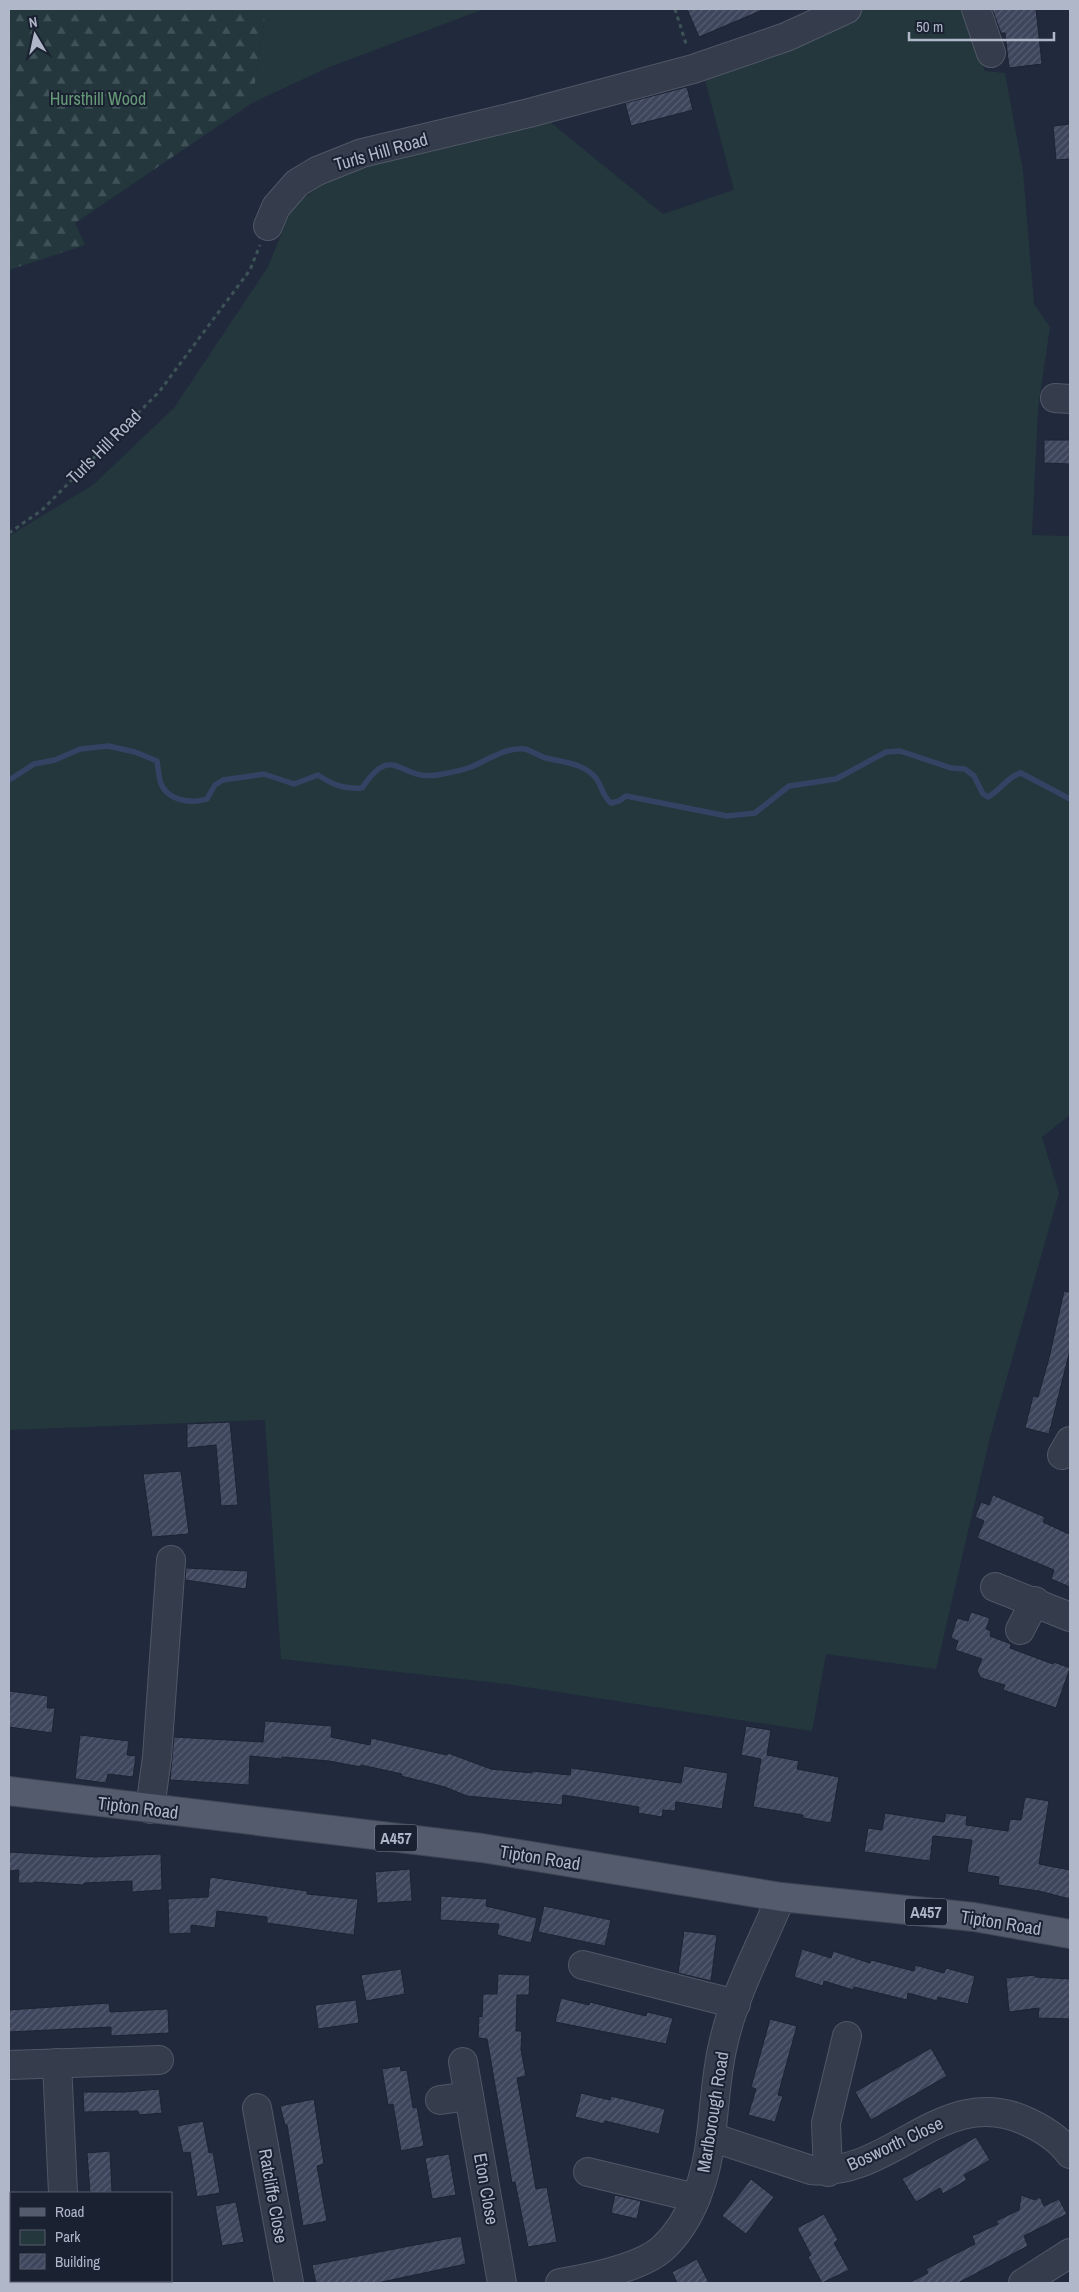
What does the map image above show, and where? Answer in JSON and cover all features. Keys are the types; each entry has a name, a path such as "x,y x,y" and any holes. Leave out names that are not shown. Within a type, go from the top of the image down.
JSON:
{"main road":[{"name":"Tipton Road","path":"9,1791 482,1848 781,1897 974,1917 1070,1934"}],"street":[{"name":"Turls Hill Road","path":"268,226 276,207 297,183 317,172 362,153 529,113 694,69 786,37 847,9"},
{"path":"976,9 991,53"},
{"path":"150,1809 156,1757 171,1560"},
{"path":"995,1587 1070,1617"},
{"path":"1020,1630 1034,1601"},
{"name":"Marlborough Road","path":"560,2283 632,2274 662,2249 680,2228 696,2198 702,2181 711,2137 722,2045 736,2004 781,1897"},
{"path":"583,1965 736,2004"},
{"path":"828,2172 826,2124 847,2036"},
{"path":"9,2065 159,2060"},
{"name":"Eton Close","path":"463,2062 484,2172 502,2283"},
{"path":"57,2063 63,2192"},
{"path":"440,2100 469,2096"},
{"name":"Ratcliffe Close","path":"257,2108 289,2283"},
{"name":"Bosworth Close","path":"711,2137 811,2170 828,2172 846,2169 872,2159 948,2118 972,2112 1005,2114 1022,2119 1039,2127 1070,2154"},
{"path":"588,2172 696,2198"},
{"path":"1023,2283 1070,2253"}],"path":[{"path":"676,9 694,69"},
{"name":"Turls Hill Road","path":"9,533 42,510 159,392 250,270 268,226"}],"green space":[{"name":"Hursthill Wood","path":"9,9 266,9 252,103 75,223 85,245 9,270"},
{"path":"266,9 484,9 327,68 252,103"},
{"path":"859,9 961,9 985,71 1005,73 1023,171 1034,304 1050,327 1038,408 1032,535 1070,536 1070,1115 1042,1137 1059,1193 990,1437 936,1669 826,1654 812,1731 506,1684 281,1659 265,1420 9,1430 9,536 93,485 174,408 268,267 284,227 281,215 332,177 373,158 544,117 663,214 734,190 704,76"}],"building":[{"path":"687,9 765,9 699,37"},
{"path":"992,9 1036,9 1042,64 1009,68 1005,33 1001,33"},
{"path":"687,87 693,110 631,126 625,103"},
{"path":"1070,124 1070,159 1056,160 1053,126"},
{"path":"1044,440 1070,440 1070,464 1044,463"},
{"path":"1064,1291 1070,1292 1070,1350 1049,1434 1025,1428 1033,1396 1038,1397"},
{"path":"230,1422 238,1505 221,1506 216,1445 187,1448 187,1424"},
{"path":"181,1471 189,1534 152,1537 143,1474"},
{"path":"993,1495 1045,1517 1043,1522 1069,1534 1070,1532 1070,1587 1051,1579 1054,1570 977,1538 984,1521 975,1517 981,1502 989,1505"},
{"path":"186,1568 248,1571 246,1589 185,1580"},
{"path":"971,1612 990,1618 986,1629 991,1631 990,1636 1011,1644 1010,1648 1053,1664 1054,1662 1070,1668 1056,1708 1003,1690 1005,1685 981,1678 977,1671 982,1659 955,1650 958,1641 951,1638 957,1618 968,1621"},
{"path":"9,1691 48,1696 47,1708 55,1708 52,1733 9,1727"},
{"path":"265,1721 332,1726 331,1737 370,1745 371,1738 447,1755 448,1753 491,1769 570,1775 571,1768 681,1783 684,1766 728,1773 722,1809 676,1802 675,1811 663,1810 662,1817 638,1813 639,1807 563,1795 562,1805 467,1796 445,1787 401,1776 402,1774 361,1765 361,1767 329,1761 282,1757 282,1759 250,1756 249,1785 170,1780 174,1737 263,1742"},
{"path":"746,1726 771,1730 767,1755 799,1761 797,1769 839,1777 831,1823 803,1818 803,1815 753,1807 761,1759 741,1755"},
{"path":"80,1735 129,1741 127,1755 136,1756 133,1777 108,1774 106,1783 75,1779"},
{"path":"1025,1797 1049,1801 1039,1864 1070,1870 1070,1899 1039,1891 998,1885 999,1877 967,1872 972,1840 933,1836 930,1861 864,1852 868,1828 882,1830 885,1813 944,1822 946,1813 967,1816 966,1825 1008,1831 1010,1819 1021,1820"},
{"path":"9,1852 95,1857 161,1854 162,1890 132,1892 132,1881 84,1883 84,1885 18,1883 19,1870 9,1871"},
{"path":"410,1869 412,1901 377,1903 375,1872"},
{"path":"210,1877 307,1891 307,1894 358,1899 354,1935 267,1923 267,1917 217,1911 215,1928 191,1925 191,1933 169,1934 168,1899 208,1897"},
{"path":"441,1896 487,1899 486,1906 537,1918 531,1943 497,1935 499,1924 440,1920"},
{"path":"544,1906 611,1920 605,1946 538,1932"},
{"path":"684,1931 717,1935 711,1981 678,1973"},
{"path":"802,1949 831,1958 833,1951 870,1963 871,1960 914,1971 915,1965 944,1973 946,1968 975,1976 968,2004 938,1997 937,2001 908,1993 907,2000 854,1987 853,1990 824,1981 823,1986 794,1977"},
{"path":"401,1969 405,1994 366,2001 361,1975"},
{"path":"498,1974 530,1975 529,1995 517,1995 516,2031 522,2031 521,2050 526,2076 517,2078 536,2189 547,2187 557,2242 528,2247 515,2182 512,2183 487,2039 478,2038 479,2016 482,2017 483,1994 497,1994"},
{"path":"1035,1975 1035,1977 1070,1979 1070,2019 1038,2018 1039,2008 1009,2012 1006,1978"},
{"path":"561,1998 589,2005 590,2002 646,2016 647,2012 673,2018 666,2044 555,2022"},
{"path":"356,2000 359,2023 318,2029 315,2005"},
{"path":"109,2003 110,2012 168,2009 169,2033 111,2036 111,2027 9,2032 9,2010"},
{"path":"770,2019 797,2026 778,2095 783,2096 775,2122 748,2115 756,2089 751,2087"},
{"path":"931,2048 947,2076 871,2120 855,2092"},
{"path":"400,2066 401,2071 407,2070 413,2108 417,2107 424,2146 401,2151 393,2104 388,2105 382,2069"},
{"path":"159,2089 162,2113 139,2115 138,2111 84,2112 83,2092 125,2092"},
{"path":"581,2093 610,2100 611,2096 665,2109 659,2134 605,2121 604,2124 575,2117"},
{"path":"314,2099 324,2164 317,2166 327,2221 303,2226 287,2125 285,2125 280,2106"},
{"path":"203,2121 209,2153 213,2152 220,2193 197,2197 190,2152 183,2153 177,2126"},
{"path":"976,2137 990,2160 964,2175 967,2180 943,2194 940,2188 916,2202 902,2179"},
{"path":"110,2151 112,2192 90,2192 87,2153"},
{"path":"449,2154 456,2195 432,2199 425,2158"},
{"path":"751,2179 774,2197 746,2234 722,2216"},
{"path":"615,2195 641,2201 637,2219 611,2213"},
{"path":"1021,2195 1035,2200 1040,2197 1044,2206 1059,2199 1067,2214 1024,2236 1028,2246 958,2283 909,2283 928,2273 926,2269 975,2244 972,2236 998,2224 996,2221 1019,2210"},
{"path":"236,2202 244,2242 222,2246 215,2206"},
{"path":"824,2214 838,2240 834,2243 849,2270 822,2283 808,2257 811,2255 797,2228"},
{"path":"461,2236 466,2264 377,2283 316,2283 312,2265"},
{"path":"697,2259 709,2283 677,2283 672,2272"}],"waterway":[{"path":"9,778 11,779 34,764 55,760 80,749 108,746 135,752 157,761 163,788 173,797 194,801 207,799 215,785 223,780 264,774 294,784 318,775 338,786 362,788 373,774 382,767 390,765 413,773 437,775 467,768 504,752 525,749 546,758 572,764 590,772 611,803 619,801 626,796 727,816 755,813 789,786 836,779 886,752 900,751 951,768 965,769 974,776 983,794 988,797 1012,777 1021,773 1070,799"}]}
